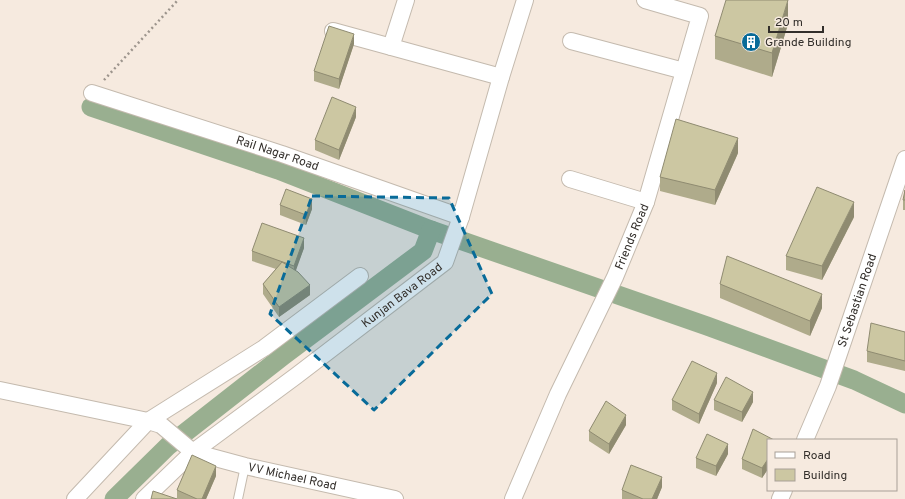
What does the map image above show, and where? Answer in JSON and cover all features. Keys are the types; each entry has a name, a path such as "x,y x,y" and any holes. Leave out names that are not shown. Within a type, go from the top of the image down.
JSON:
{"street":[{"path":"391,47 406,0"},
{"name":"Kunjan Bava Road","path":"144,499 191,452 296,376 445,262 462,217 501,77 525,0"},
{"name":"Friends Road","path":"513,499 558,394 615,277 646,202 700,16 645,0"},
{"path":"329,30 501,77"},
{"path":"571,41 684,71"},
{"name":"Rail Nagar Road","path":"92,94 282,154 462,217"},
{"name":"St Sebastian Road","path":"805,439 829,383 905,159"},
{"path":"570,179 646,202"},
{"path":"75,499 154,423 264,348 360,276"},
{"path":"0,390 154,423 191,452"},
{"name":"VV Michael Road","path":"191,452 245,466 392,499"}],"lane":[{"path":"238,499 245,466"}],"path":[{"path":"92,94 178,0"}],"highlighted area":[{"path":"312,196 449,198 492,294 374,410 270,314"}],"building":[{"path":"726,0 788,0 772,53 715,36"},
{"path":"329,26 354,34 339,79 314,71"},
{"path":"332,97 356,107 339,150 315,140"},
{"path":"676,119 738,138 715,190 660,177"},
{"path":"817,187 854,202 822,266 786,256"},
{"path":"286,189 312,199 306,215 280,205"},
{"path":"262,223 304,238 294,266 252,251"},
{"path":"727,256 822,294 810,321 720,284"},
{"path":"282,262 298,272 310,285 279,307 263,284"},
{"path":"871,323 905,332 905,361 867,351"},
{"path":"692,361 717,373 699,414 672,400"},
{"path":"726,377 753,392 742,412 714,400"},
{"path":"606,401 626,415 609,444 589,431"},
{"path":"753,429 772,439 767,439 767,460 762,468 742,459"},
{"path":"707,434 728,444 716,466 696,458"},
{"path":"192,455 216,466 202,499 197,499 177,490"},
{"path":"631,465 662,477 652,499 643,499 622,490"},
{"path":"153,491 177,499 151,499"}],"waterway":[{"path":"91,107 278,170 431,230 707,326 854,380 905,404"},
{"path":"114,499 168,446 283,356 423,251 431,230"}],"place":[{"name":"Grande Building","path":"751,42"}]}
